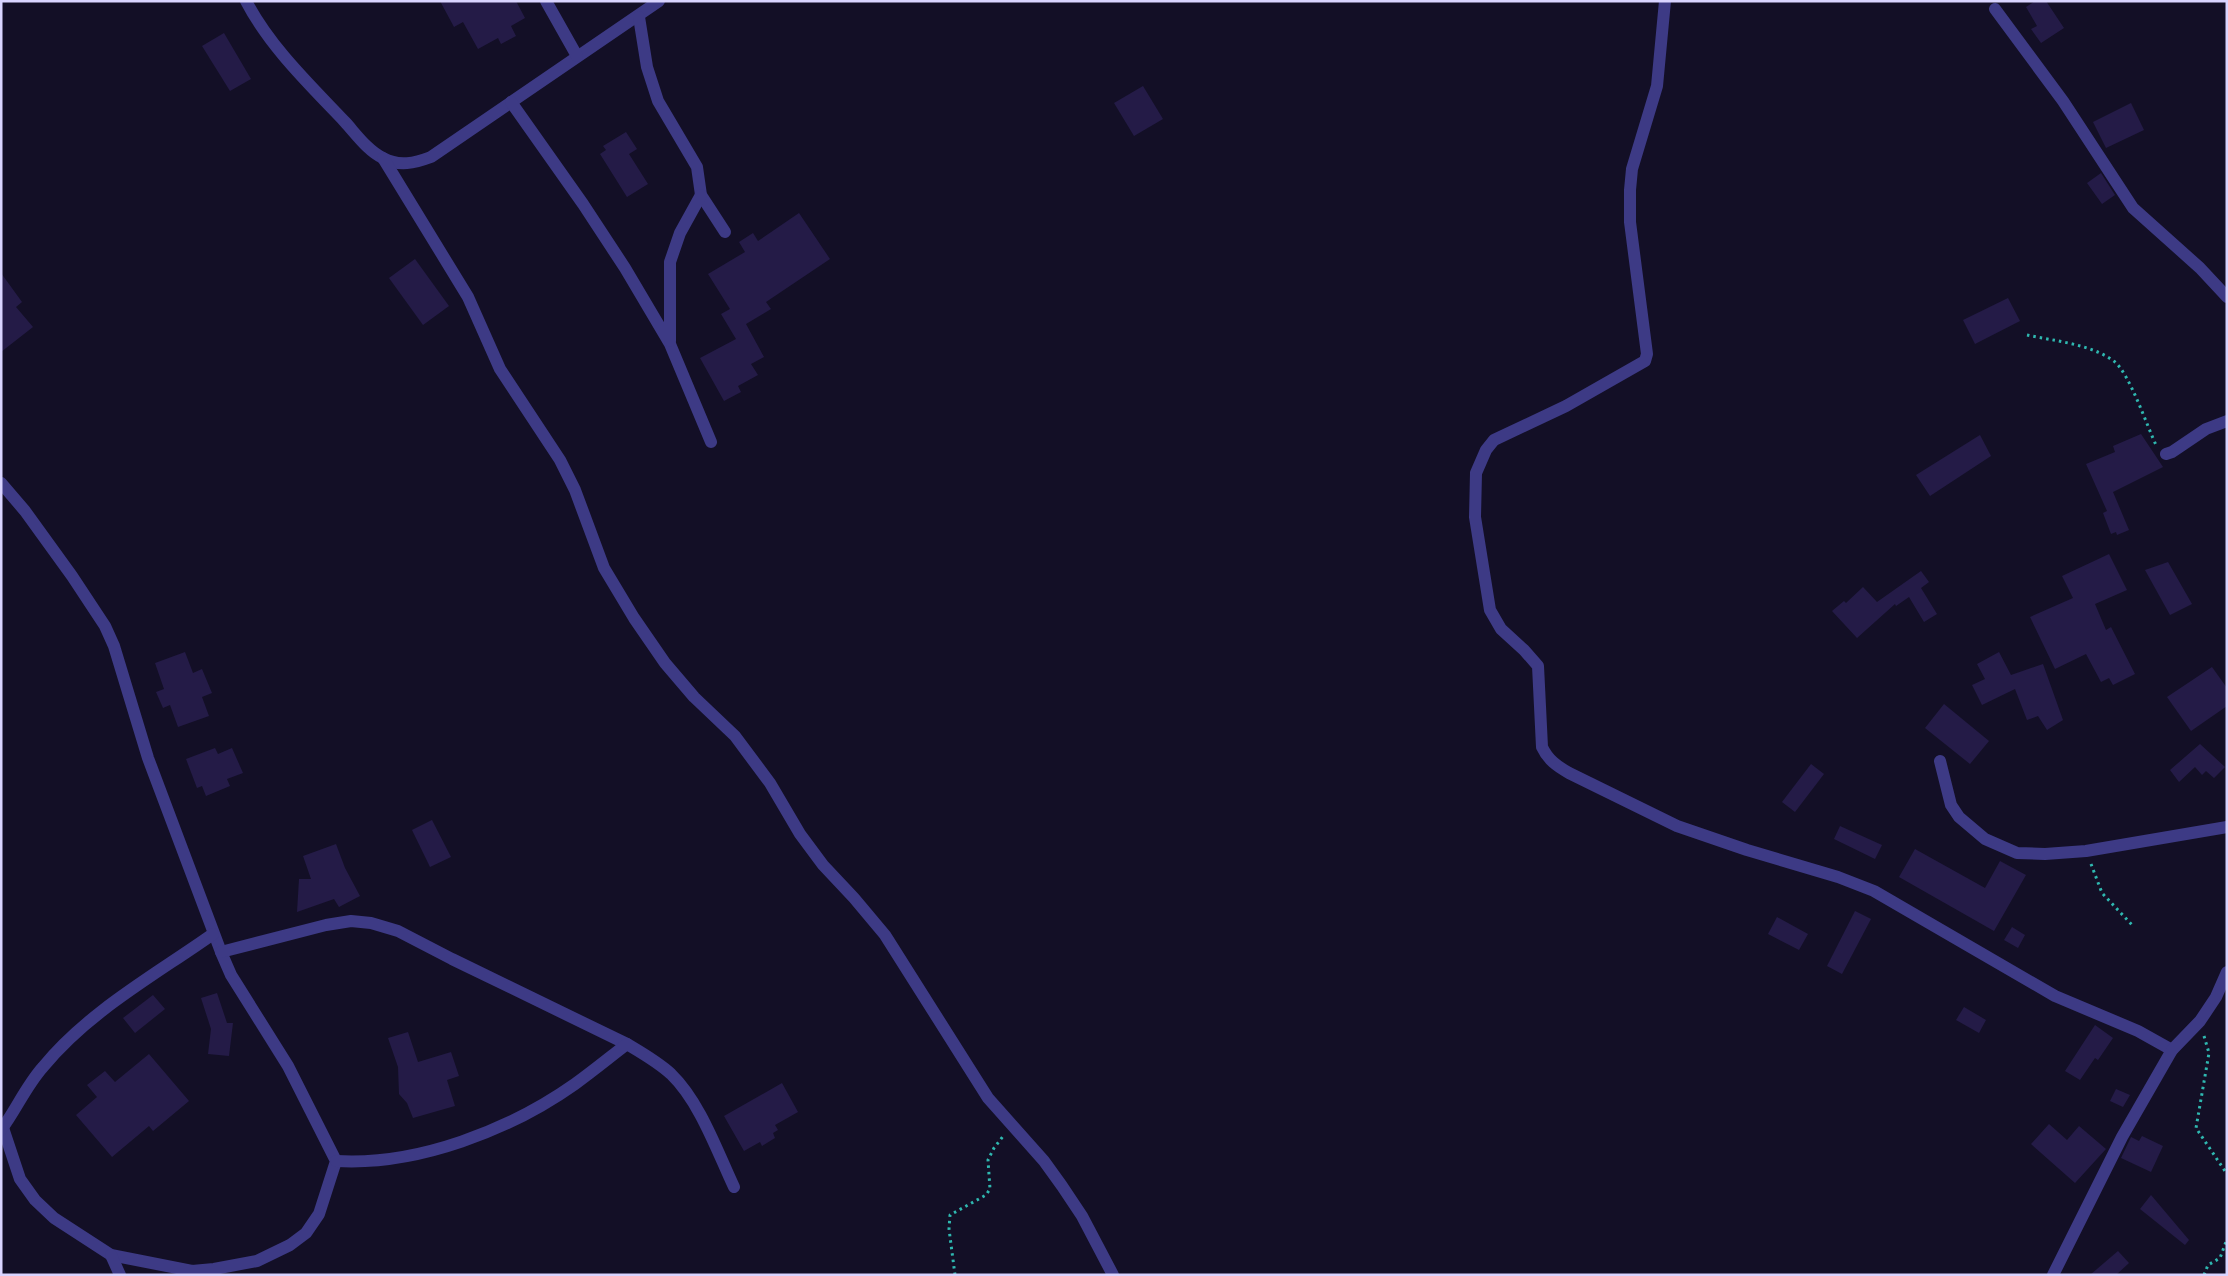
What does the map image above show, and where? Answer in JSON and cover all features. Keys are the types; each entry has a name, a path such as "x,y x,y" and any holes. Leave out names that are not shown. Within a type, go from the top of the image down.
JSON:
{"street":[{"path":"246,1 253,15 281,54 372,150 383,158 398,163 415,163 431,157 577,56 639,17 659,1"},
{"path":"546,1 577,56"},
{"path":"1665,1 1657,86 1632,169 1630,190 1630,222 1647,354 1645,360 1566,406 1494,440 1486,450 1476,473 1475,517 1490,610 1501,629 1538,666 1542,747 1551,761 1569,773 1677,826 1747,850 1838,876 1874,891 2055,996 2138,1031 2172,1050"},
{"path":"1995,8 2063,101 2130,203 2211,278 2227,297"},
{"path":"639,17 651,82 658,101 697,167 701,194 725,232"},
{"path":"511,102 599,228 670,344 711,442"},
{"path":"383,158 468,297 500,369 560,460 575,490 604,568 634,618 665,663 683,684 735,736 770,783 800,834 817,857 885,935 916,981 988,1098 1044,1161 1062,1186 1082,1216 1113,1275"},
{"path":"670,344 670,262 680,233 701,194"},
{"path":"2166,454 2206,429 2227,421"},
{"path":"1,483 66,568 105,626 114,646 148,758 213,934 231,975 288,1066 336,1161 319,1214 306,1233 290,1245 257,1261 214,1269 192,1270 111,1256 54,1218 35,1200 20,1179 2,1129 42,1067 78,1030 123,995 213,934"},
{"path":"1940,761 1951,805 1960,817 1985,838 2017,853 2086,851 2227,827"},
{"path":"221,952 326,925 351,921 371,923 398,931 650,1057 672,1075 689,1098 734,1187"},
{"path":"2054,1275 2122,1137 2172,1050 2200,1021 2216,997 2227,972"},
{"path":"336,1161 362,1163 399,1158 484,1134 526,1113 575,1084 627,1044"},
{"path":"111,1256 120,1275"}],"path":[{"path":"2027,335 2081,347 2100,354 2116,363 2132,389 2159,453 2166,454"},
{"path":"2086,851 2102,893 2133,926"},
{"path":"2200,1021 2209,1053 2196,1128 2227,1174"},
{"path":"955,1275 950,1216 986,1195 990,1189 988,1160 994,1148 1011,1126"},
{"path":"2204,1275 2208,1265 2220,1258 2227,1239"}],"building":[{"path":"440,1 516,1 525,18 511,26 516,36 501,44 498,38 478,49 463,22 454,27"},
{"path":"2035,1 2046,1 2064,28 2041,43 2031,29 2037,26 2026,7"},
{"path":"224,33 251,79 230,91 202,46"},
{"path":"1143,86 1163,119 1134,136 1114,103"},
{"path":"2131,103 2144,130 2106,148 2093,122"},
{"path":"626,132 637,149 629,154 648,184 627,197 600,154 606,150 603,146"},
{"path":"2101,173 2115,195 2102,204 2087,183"},
{"path":"799,213 830,259 766,302 771,309 746,324 764,357 751,364 758,375 738,386 741,392 724,401 700,358 736,339 721,314 730,309 708,274 745,252 739,242 753,233 758,241"},
{"path":"415,259 449,306 423,325 389,278"},
{"path":"1,273 22,302 16,307 33,327 1,352"},
{"path":"2008,298 2020,321 1975,344 1963,320"},
{"path":"2141,434 2163,467 2113,492 2129,530 2117,535 2116,532 2111,534 2103,513 2107,511 2086,464 2115,452 2113,446"},
{"path":"1980,435 1991,456 1930,496 1916,475"},
{"path":"2109,554 2127,590 2095,604 2106,630 2111,627 2135,674 2113,685 2109,678 2101,682 2086,654 2055,669 2030,617 2073,598 2062,576"},
{"path":"2168,562 2192,604 2170,615 2145,570"},
{"path":"1921,571 1929,582 1921,588 1937,614 1924,622 1909,597 1896,606 1895,604 1857,638 1832,611 1844,601 1846,603 1863,587 1877,602"},
{"path":"185,652 193,673 202,669 212,693 202,697 209,716 178,727 170,705 163,708 156,692 164,689 155,663"},
{"path":"1999,652 2011,675 2043,664 2063,720 2047,730 2038,716 2027,720 2015,689 1982,705 1972,685 1985,679 1977,664"},
{"path":"2212,667 2227,688 2227,706 2191,731 2167,697"},
{"path":"1944,704 1989,741 1970,764 1925,728"},
{"path":"2200,744 2225,767 2214,778 2206,771 2202,775 2195,767 2179,782 2170,770"},
{"path":"215,748 218,754 232,748 243,773 227,779 230,786 206,796 202,786 197,788 186,759"},
{"path":"1811,764 1824,774 1795,812 1782,802"},
{"path":"432,820 451,857 430,867 412,830"},
{"path":"1840,826 1882,845 1875,859 1834,839"},
{"path":"336,844 345,868 360,896 339,907 334,899 297,912 299,879 311,879 303,856"},
{"path":"1915,849 1985,888 2000,861 2026,875 1994,931 1899,877"},
{"path":"1855,911 1871,919 1842,974 1827,966"},
{"path":"1777,917 1808,934 1799,950 1768,934"},
{"path":"2012,927 2025,935 2018,948 2004,940"},
{"path":"217,993 227,1023 233,1023 229,1056 208,1054 211,1029 201,998"},
{"path":"153,995 165,1009 135,1033 123,1018"},
{"path":"1964,1007 1986,1020 1979,1033 1956,1020"},
{"path":"2095,1025 2113,1038 2098,1060 2095,1058 2080,1080 2065,1071"},
{"path":"408,1032 418,1062 451,1052 459,1076 447,1080 455,1106 413,1118 407,1103 399,1094 398,1067 388,1038"},
{"path":"149,1054 189,1101 153,1131 149,1126 112,1157 76,1115 97,1097 87,1085 105,1071 115,1082"},
{"path":"782,1083 798,1112 775,1125 778,1130 773,1133 775,1138 762,1146 760,1142 744,1151 724,1116"},
{"path":"2116,1089 2130,1095 2123,1107 2110,1101"},
{"path":"2049,1124 2067,1140 2079,1126 2106,1149 2075,1183 2031,1144"},
{"path":"2142,1136 2163,1146 2151,1172 2121,1158 2131,1137 2139,1141"},
{"path":"2151,1195 2189,1240 2185,1245 2140,1209"},
{"path":"2118,1251 2129,1263 2116,1275 2090,1275"}]}
